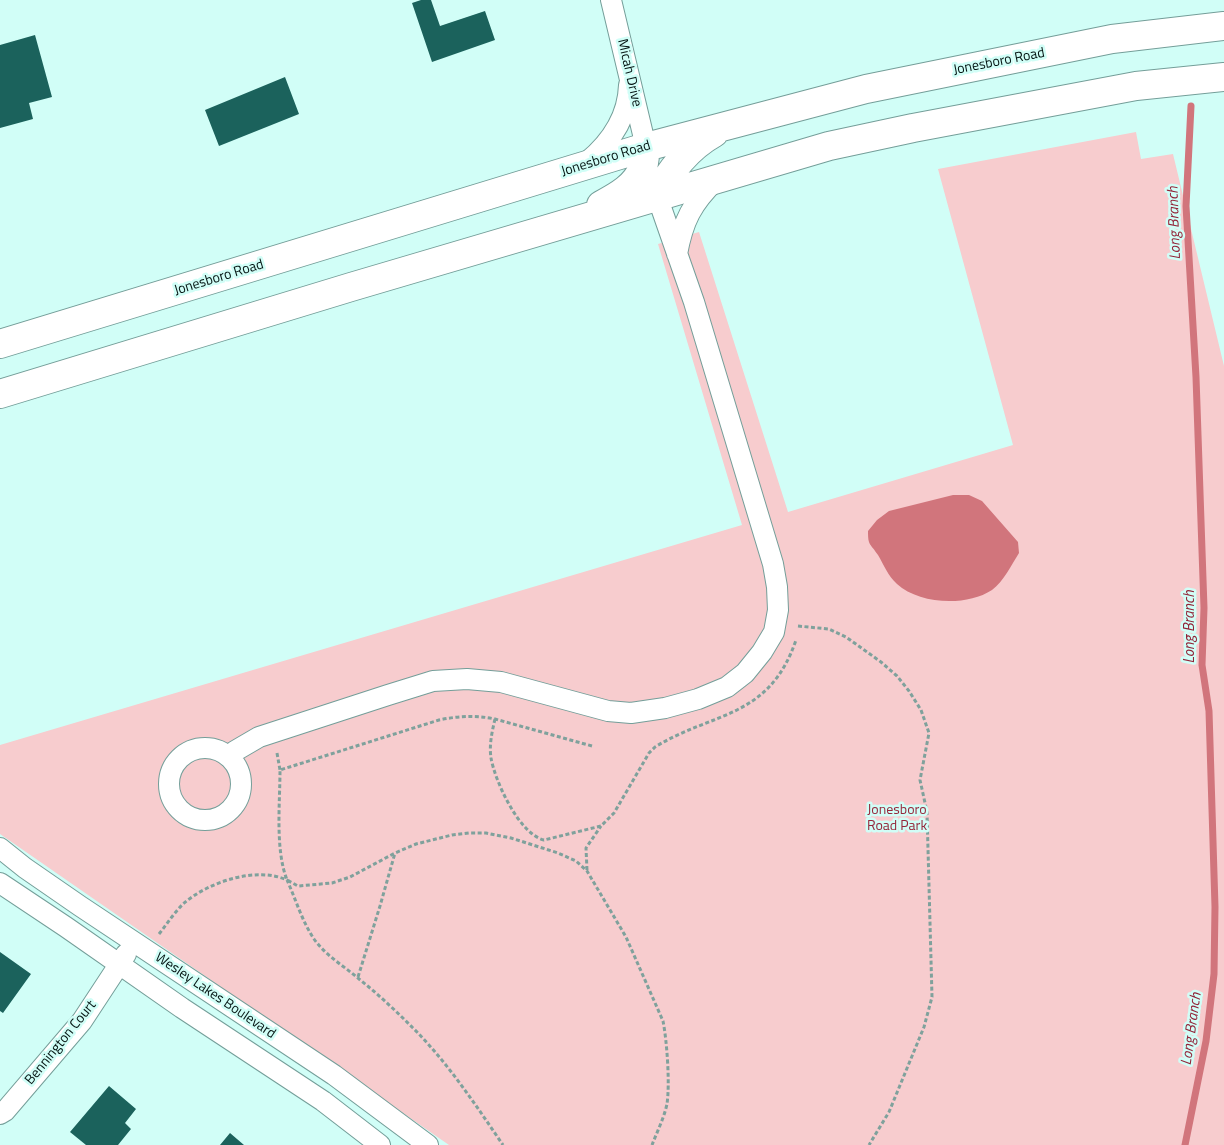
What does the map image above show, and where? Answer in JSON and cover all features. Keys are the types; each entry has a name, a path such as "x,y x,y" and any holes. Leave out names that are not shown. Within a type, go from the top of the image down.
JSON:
{"main road":[{"name":"Jonesboro Road","path":"0,344 646,147 866,89 1112,39 1224,26"},
{"path":"0,394 830,146 913,128 1136,86 1224,77"},
{"path":"658,196 669,176 690,151 708,136 729,125"},
{"path":"568,223 621,194 634,182 643,167 646,147"}],"street":[{"name":"Micah Drive","path":"611,0 646,147"},
{"path":"582,167 600,152 612,138 627,106 630,76"},
{"path":"678,254 681,233 688,213 701,194 718,178"},
{"path":"230,757 235,751 258,737 388,694 433,682 467,679 501,682 608,712 631,713 665,708 698,699 727,687 745,673 762,652 774,632 778,610 777,587 770,555 694,302 658,196"},
{"name":"Wesley Lakes Boulevard","path":"0,848 25,868 360,1094 428,1145"},
{"name":"Wesley Lakes Boulevard","path":"0,883 182,1008 323,1101 380,1145"},
{"name":"Bennington Court","path":"0,1114 5,1111 82,1021 119,964 140,946"},
{"path":"343,1116 360,1094"}],"path":[{"path":"587,871 586,848 601,826 614,813 655,747 736,712 750,704 778,676 789,660 796,639 797,619"},
{"path":"798,626 829,629 867,650 897,676 909,692 921,710 929,733 920,780 928,812 932,997 924,1027 889,1112 869,1145"},
{"path":"503,1145 467,1091 413,1028 358,977 331,958 315,940 297,907 282,868 280,770 439,720 458,716 495,719 592,746"},
{"path":"495,719 491,738 491,757 496,777 515,814 537,838 544,840 601,826"},
{"path":"140,946 196,894 228,880 246,875 278,876 298,886 332,883 350,877 416,844 469,832 486,833 534,845 576,861 587,871 626,936 665,1031 668,1091 666,1105 652,1145"},
{"path":"534,845 537,838"},
{"path":"358,977 395,853"}],"green space":[{"name":"Jonesboro Road Park","path":"1136,132 1141,159 1173,154 1224,366 1224,1145 449,1145 0,834 0,745 742,525 658,244 699,232 788,512 1013,445 938,169"}],"shaded area":[{"path":"953,495 969,495 982,501 1018,542 1019,553 1000,582 992,590 981,595 956,601 943,601 917,596 906,591 891,578 870,544 868,531 877,520 889,511"}],"building":[{"path":"421,0 431,0 440,26 485,11 495,40 432,62 412,3"},
{"path":"35,35 52,97 29,103 33,119 0,128 0,45"},
{"path":"285,77 299,114 219,146 205,110"},
{"path":"0,952 31,974 3,1013 0,1011"},
{"path":"109,1086 136,1109 125,1123 131,1129 118,1145 86,1145 70,1132"},
{"path":"230,1133 244,1145 220,1145"}],"waterway":[{"name":"Long Branch","path":"1185,1145 1206,1041 1214,974 1215,907 1209,711 1202,665 1204,608 1196,377 1186,206 1191,106"}]}
